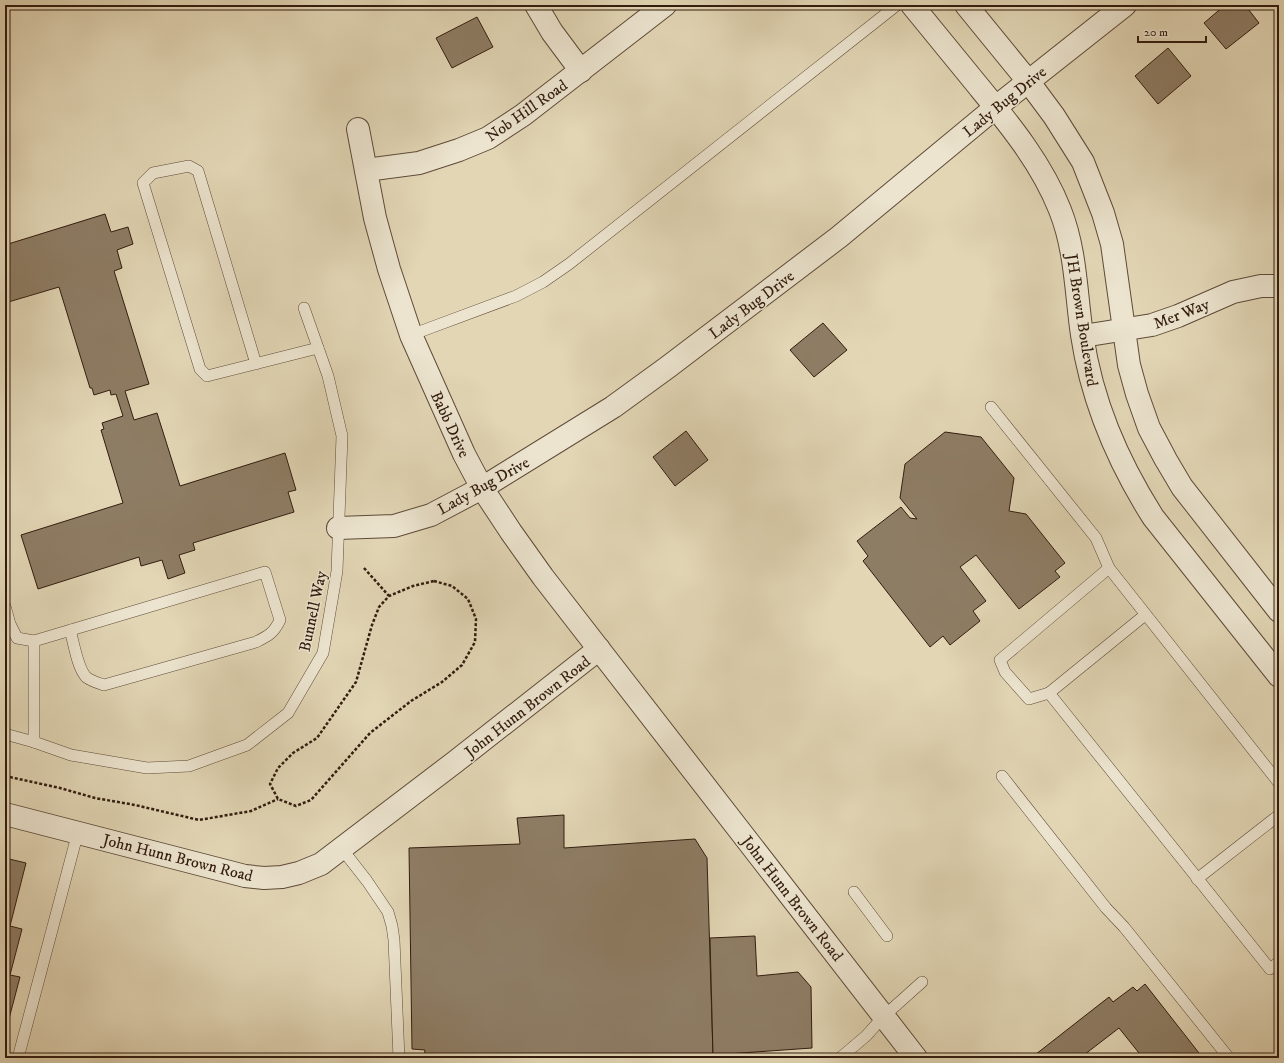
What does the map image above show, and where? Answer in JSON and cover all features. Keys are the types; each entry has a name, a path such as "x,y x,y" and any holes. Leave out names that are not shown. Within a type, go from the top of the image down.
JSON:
{"street":[{"path":"536,5 552,32 581,71"},
{"name":"Nob Hill Road","path":"366,170 419,163 459,150 488,138 523,115 665,5"},
{"name":"JH Brown Boulevard","path":"912,5 996,107 1020,138 1044,175 1060,211 1071,250 1082,336 1089,374 1098,406 1110,437 1137,491 1153,517 1279,676"},
{"path":"966,5 1028,81 1067,135 1083,162 1104,213 1112,244 1129,365 1149,428 1166,460 1191,499 1279,612"},
{"name":"Lady Bug Drive","path":"338,528 394,526 431,515 482,488 613,407 839,237 1028,81 1125,5"},
{"name":"Babb Drive","path":"358,129 375,218 387,262 411,335 464,454 482,488 511,532 543,577 599,649"},
{"name":"Mer Way","path":"1082,336 1152,325 1178,316 1233,292 1261,286 1279,286"},
{"name":"John Hunn Brown Road","path":"5,814 245,876 264,878 282,877 299,873 321,864 455,762 599,649 916,1058"}],"lane":[{"path":"411,335 516,296 543,282 569,264 897,5"},
{"path":"256,364 198,171 189,166 153,173 143,183 200,369 207,376 256,364 318,348"},
{"name":"Bunnell Way","path":"5,734 71,755 147,768 189,766 247,745 288,712 323,653 337,571 342,436 328,376 304,308"},
{"path":"991,407 1096,538 1109,568 1279,783"},
{"path":"1109,568 1000,660 1005,672 1029,699 1049,693 1145,615"},
{"path":"5,606 10,624 17,638 34,640 265,572 280,620 276,629 268,636 256,642 104,685 95,683 86,676 80,665 70,630"},
{"path":"34,640 34,742"},
{"path":"1049,693 1270,969 1279,962"},
{"path":"1002,776 1106,908 1124,927 1229,1058"},
{"path":"1197,879 1279,815"},
{"path":"18,1058 78,832"},
{"path":"342,848 382,902 388,912 392,926 394,940 399,1058"},
{"path":"854,892 887,936"},
{"path":"840,1058 866,1036 884,1016 922,982"}],"path":[{"path":"364,568 389,596"},
{"path":"434,581 452,586 468,599 476,619 476,642 462,665 442,682 411,701 370,733 311,800 296,806 278,799 270,784 278,768 293,753 317,738 356,682 372,625 380,607 389,596 413,586 434,581"},
{"path":"5,776 60,788 95,798 135,805 199,820 251,811 278,799"}],"building":[{"path":"1225,5 1245,5 1259,23 1226,49 1204,23"},
{"path":"477,17 493,47 452,68 436,38"},
{"path":"1168,48 1191,76 1158,104 1135,76"},
{"path":"105,214 111,232 128,227 133,244 117,250 122,268 114,271 149,384 125,391 134,420 157,413 180,486 285,453 296,490 288,492 294,512 193,543 195,550 179,555 185,573 168,579 162,560 141,566 139,557 38,589 21,535 123,503 101,430 104,429 102,423 123,416 116,394 111,395 110,390 94,395 92,388 90,388 59,287 5,303 5,245"},
{"path":"823,323 847,350 814,377 790,350"},
{"path":"686,431 708,460 675,486 653,457"},
{"path":"945,432 981,437 1014,478 1009,511 1026,514 1065,563 1055,571 1060,577 1019,609 976,555 960,567 986,601 973,611 980,621 950,645 943,636 930,647 863,561 868,556 857,541 901,507 910,518 917,519 900,498 905,464"},
{"path":"564,815 564,848 695,839 707,858 713,1055 615,1058 424,1058 425,1050 412,1049 409,848 520,844 517,818"},
{"path":"5,858 26,863 10,926 22,929 10,975 20,977 5,1034"},
{"path":"755,936 757,976 798,972 811,987 812,1048 713,1055 710,938"},
{"path":"1145,984 1199,1053 1192,1058 1143,1058 1119,1028 1080,1058 1031,1058 1109,997 1113,1002 1133,987 1137,991"}]}
